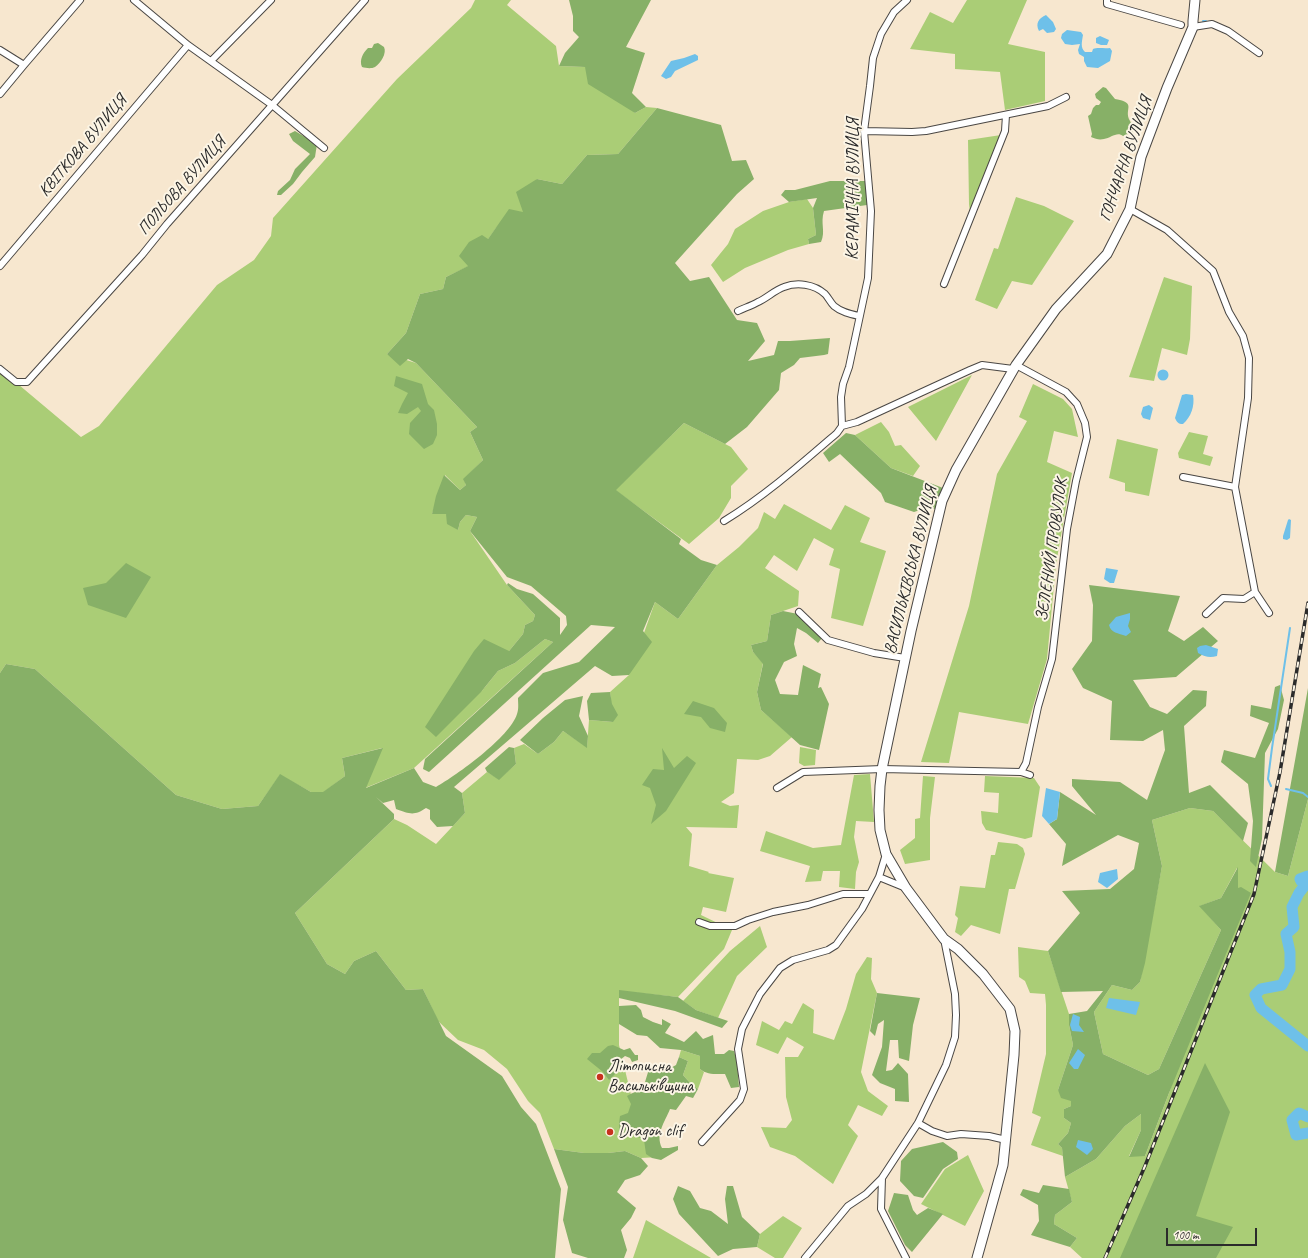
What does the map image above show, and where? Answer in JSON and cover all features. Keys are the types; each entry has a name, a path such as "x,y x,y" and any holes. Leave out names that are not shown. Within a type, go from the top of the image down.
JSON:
{"street":[{"path":"0,94 80,0"},
{"path":"134,0 188,44 272,105 324,148"},
{"path":"212,61 271,0"},
{"name":"ПОЛЬОВА ВУЛИЦЯ","path":"0,369 16,382 27,382 142,255 166,224 365,0"},
{"name":"КЕРАМІЧНА ВУЛИЦЯ","path":"842,426 841,397 843,384 850,367 859,316 868,278 871,211 864,131 873,58 881,34 894,12 907,0"},
{"path":"1108,0 1107,4 1181,25"},
{"name":"ГОНЧАРНА ВУЛИЦЯ","path":"1014,367 1056,308 1107,254 1130,209 1141,157 1167,88 1193,26 1195,0"},
{"path":"1193,26 1212,24 1228,31 1259,53"},
{"name":"КВІТКОВА ВУЛИЦЯ","path":"0,266 188,44"},
{"path":"0,50 24,65"},
{"path":"864,131 926,131 1048,106 1066,97"},
{"path":"944,284 1005,131 1006,115"},
{"path":"1130,209 1167,230 1214,271 1229,312 1243,336 1249,358 1248,398 1235,487 1256,592 1269,613"},
{"path":"738,311 757,303 784,287 800,284 810,285 819,289 834,306 850,314 859,316"},
{"path":"724,521 748,506 788,475 837,433 842,426 857,422 982,365 1014,367"},
{"name":"ВАСИЛЬКІВСЬКА ВУЛИЦЯ","path":"977,1258 1003,1165 1015,1031 1010,1009 983,974 958,949 944,939 906,888 886,854 880,830 879,810 882,769 905,658 942,501 956,470 1014,367"},
{"name":"ЗЕЛЕНИЙ ПРОВУЛОК","path":"1014,367 1066,392 1077,404 1087,437 1076,481 1067,529 1052,659 1038,707 1026,763 1021,772"},
{"path":"1183,477 1235,487"},
{"path":"1206,614 1223,598 1244,598 1256,592"},
{"path":"799,612 828,640 874,653 905,658"},
{"path":"777,788 803,772 882,769 1021,772 1030,775"},
{"path":"702,1142 740,1100 744,1089 738,1048 742,1029 760,994 780,968 793,960 828,950 836,945 862,910 879,877 886,854"},
{"path":"879,877 906,888"},
{"path":"699,922 710,926 735,926 748,920 774,912 808,905 843,894 869,894"},
{"path":"805,1258 848,1206 866,1194 882,1178 918,1123 946,1065 955,1037 956,1015 955,994 944,939"},
{"path":"918,1123 932,1131 947,1136 961,1134 988,1136 1006,1140"},
{"path":"882,1178 882,1209 906,1258"}],"green space":[{"path":"475,0 511,0 507,5 556,46 559,66 585,67 635,113 646,107 657,108 618,154 587,155 562,184 537,179 524,212 496,228 469,266 446,277 443,289 420,294 406,333 387,354 416,363 477,427 470,432 483,460 464,479 466,485 460,490 445,475 432,514 446,514 458,530 460,522 466,515 477,517 470,531 507,585 535,615 533,621 525,625 523,634 509,651 481,692 498,671 515,663 545,639 553,642 414,768 365,788 382,748 342,758 345,776 324,792 311,792 280,775 258,806 222,809 176,795 35,669 6,664 0,673 0,369 81,437 99,426 217,285 254,260 271,236 273,218 397,79 471,8"},
{"path":"569,0 651,0 626,47 645,53 632,93 646,107 635,113 588,84 585,67 559,66 565,53 579,37 573,31 573,16"},
{"path":"967,0 1027,0 1008,44 1045,52 1045,101 1005,110 1000,72 955,69 955,54 910,49 930,12 953,23"},
{"path":"378,43 385,49 381,60 373,68 362,67 361,59 365,52 368,48 372,48 374,44"},
{"path":"1103,87 1106,88 1115,99 1126,102 1128,105 1128,117 1135,129 1133,132 1123,136 1116,134 1102,139 1091,137 1092,134 1088,116 1091,114 1093,108 1101,102 1096,98 1095,94"},
{"path":"657,108 721,125 732,161 746,160 754,179 737,194 675,263 690,281 709,277 737,320 757,323 765,341 748,361 774,355 778,341 830,338 828,354 800,358 794,365 781,373 779,390 747,427 725,444 684,423 616,490 681,539 679,544 701,560 717,565 678,619 655,602 643,631 652,642 629,675 612,676 595,666 454,787 462,793 465,813 453,826 437,827 430,819 430,810 426,808 415,813 408,813 396,809 394,800 383,803 376,797 394,814 394,819 295,913 327,964 345,974 354,961 376,951 406,990 423,989 446,1036 502,1076 521,1107 536,1124 561,1189 555,1258 0,1258 0,673 6,664 35,669 176,795 222,809 258,806 280,774 311,792 323,792 345,776 342,758 383,748 366,788 414,768 423,782 436,787 457,774 482,755 494,744 512,723 518,712 518,698 543,673 579,662 615,627 591,625 429,772 423,769 425,759 553,642 545,639 515,663 498,671 481,692 436,737 425,727 474,651 484,639 509,651 523,634 525,625 533,621 535,615 507,585 508,583 517,589 533,594 560,618 560,635 567,625 566,616 531,586 507,577 470,531 477,517 466,515 460,522 458,530 447,524 446,514 432,514 436,496 444,475 460,490 466,485 463,479 483,460 470,432 477,427 416,363 408,359 400,366 387,354 406,333 420,294 443,289 446,277 468,266 459,256 469,242 482,235 488,239 509,209 523,212 516,192 537,179 562,184 587,155 618,154"},
{"path":"295,131 317,144 315,157 293,184 281,195 277,195 278,191 290,180 295,169 310,154 293,141 289,134"},
{"path":"1001,135 970,212 968,140"},
{"path":"830,181 867,181 867,205 824,211 823,234 821,242 809,244 808,239 816,235 813,208 817,198 789,202 781,195 785,190 795,190"},
{"path":"1016,197 1044,206 1074,221 1032,285 1012,281 997,309 975,300 994,248 998,249"},
{"path":"807,199 813,208 816,235 808,239 809,244 788,250 745,268 723,282 711,265 728,244 735,229 763,211 789,202"},
{"path":"1164,277 1192,286 1190,339 1187,355 1162,348 1154,381 1129,377"},
{"path":"972,375 936,441 908,407"},
{"path":"396,376 422,384 428,404 434,410 437,424 437,435 433,444 424,449 409,434 410,423 421,411 418,407 407,414 398,413 408,393 394,386"},
{"path":"1033,384 1063,399 1072,409 1078,437 1054,431 1047,462 1072,473 1056,564 1047,659 1028,724 959,712 949,763 921,762 969,606 997,474 1027,421 1019,417"},
{"path":"881,422 889,432 895,446 901,445 920,466 913,476 891,468 855,435"},
{"path":"684,423 731,447 748,469 731,486 731,498 719,518 689,544 615,490"},
{"path":"1189,432 1208,436 1203,454 1213,457 1210,466 1179,458 1178,453"},
{"path":"846,433 855,435 891,468 943,488 937,510 929,507 914,512 885,502 881,493 840,454 829,462 823,453"},
{"path":"1117,439 1158,449 1149,496 1125,491 1125,483 1109,478"},
{"path":"784,504 831,530 845,505 870,518 860,542 886,551 863,626 831,618 840,569 829,565 834,549 814,538 797,571 774,555 765,568 799,591 798,606 771,615 767,641 751,645 753,652 763,663 757,692 761,710 792,737 770,756 758,760 737,759 734,793 721,802 730,806 739,805 737,828 686,827 692,834 689,866 709,872 708,873 734,878 726,912 703,907 701,915 732,930 724,949 678,997 619,991 619,1045 631,1095 659,1157 641,1158 625,1151 584,1153 554,1149 540,1113 528,1101 507,1069 484,1050 458,1040 438,1021 423,989 406,990 376,951 354,961 345,974 327,964 295,913 394,819 407,825 436,844 465,813 462,793 487,772 499,779 516,764 514,748 524,744 538,754 554,742 563,731 587,747 589,720 613,722 610,692 629,675 655,602 678,619 717,565 739,547 758,528 764,512 775,519"},
{"path":"126,563 151,577 126,618 88,605 83,588 106,583"},
{"path":"1089,585 1180,596 1168,631 1184,641 1203,627 1218,641 1176,677 1133,680 1150,707 1167,714 1193,690 1207,691 1206,706 1184,726 1189,793 1210,785 1248,823 1243,841 1213,811 1190,808 1152,820 1162,866 1145,963 1140,982 1132,990 1112,985 1094,1012 1103,1054 1148,1075 1159,1069 1221,930 1199,906 1221,898 1238,867 1238,888 1241,887 1251,893 1169,1093 1145,1156 1129,1157 1141,1130 1141,1114 1125,1126 1096,1159 1065,1177 1062,1148 1058,1144 1068,1133 1071,1123 1064,1118 1064,1109 1071,1106 1071,1101 1061,1098 1058,1090 1073,1045 1069,1025 1069,1014 1087,1011 1103,991 1061,992 1048,951 1080,913 1062,891 1110,889 1134,869 1139,843 1118,835 1062,866 1066,844 1049,824 1057,819 1060,792 1096,815 1072,786 1072,779 1120,782 1147,800 1165,750 1163,730 1143,741 1110,740 1112,701 1083,688 1072,669 1092,641 1093,605"},
{"path":"783,611 798,614 822,638 818,643 797,628 794,644 797,656 784,662 775,680 780,694 798,695 803,665 821,674 818,688 821,687 829,704 819,750 800,745 761,710 757,692 763,664 753,652 751,645 767,641 771,615"},
{"path":"1280,685 1284,700 1278,729 1265,753 1262,839 1256,867 1250,861 1253,821 1248,784 1221,762 1224,750 1255,758 1269,723 1250,716 1251,705 1271,709 1275,687"},
{"path":"1308,688 1308,799 1288,876 1275,872"},
{"path":"610,692 612,704 618,715 613,722 589,720 587,701 591,693"},
{"path":"583,696 579,716 588,736 587,748 563,731 554,742 538,754 520,740 565,700"},
{"path":"693,701 714,708 727,723 725,732 710,728 701,717 684,714"},
{"path":"509,747 514,748 516,764 499,780 487,772 485,768"},
{"path":"800,747 816,750 815,765 804,766 799,763"},
{"path":"662,748 674,768 687,756 696,763 666,811 651,824 656,805 650,788 642,785 653,769 664,770"},
{"path":"870,774 874,822 856,821 854,837 859,862 856,872 855,889 839,887 840,871 823,871 821,881 805,882 810,866 760,851 766,831 813,848 841,845 854,775"},
{"path":"923,776 935,777 930,818 930,860 905,864 900,850 915,838 915,819 920,818"},
{"path":"985,776 1034,778 1040,787 1032,837 1025,839 986,830 982,823 981,811 998,813 999,793 984,792"},
{"path":"1308,799 1308,1258 1082,1258 1070,1247 1077,1238 1054,1224 1055,1215 1072,1202 1065,1177 1096,1159 1125,1126 1141,1114 1141,1130 1129,1156 1145,1156 1169,1093 1238,888 1237,868 1221,898 1200,906 1221,930 1159,1069 1148,1075 1103,1054 1094,1012 1112,985 1132,990 1140,982 1162,866 1152,820 1190,808 1213,811 1275,872 1288,876"},
{"path":"998,842 1017,844 1023,848 1025,854 1015,889 1009,889 1000,934 971,925 961,936 955,932 958,918 955,915 960,886 985,888 991,855 995,855"},
{"path":"760,926 767,947 737,976 718,1018 696,1010 683,1001 730,951"},
{"path":"1018,947 1048,951 1069,1014 1069,1025 1073,1045 1058,1090 1071,1100 1071,1106 1064,1109 1064,1118 1071,1123 1068,1133 1058,1144 1062,1148 1063,1156 1031,1145 1041,1117 1032,1113 1046,1054 1046,1005 1045,994 1030,993 1025,981 1019,977"},
{"path":"867,957 872,958 871,979 877,993 861,1072 868,1091 888,1106 882,1116 858,1105 848,1125 858,1136 833,1184 795,1156 770,1147 761,1127 786,1128 792,1120 786,1097 785,1057 798,1057 804,1047 787,1037 778,1054 756,1045 762,1021 779,1030 785,1021 792,1024 803,1003 814,1010 813,1033 834,1040 846,1009 856,974"},
{"path":"619,990 678,997 696,1010 728,1021 722,1028 675,1011 619,998"},
{"path":"877,993 920,998 913,1025 909,1061 899,1058 898,1040 890,1040 886,1071 892,1070 898,1063 908,1074 909,1102 895,1101 895,1089 880,1083 872,1075 882,1047 884,1020 878,1024 875,1036 870,1031"},
{"path":"636,1005 641,1010 643,1017 662,1025 662,1019 671,1024 665,1033 684,1042 696,1031 703,1039 713,1035 715,1054 724,1054 729,1050 734,1051 737,1061 739,1087 731,1088 725,1074 709,1073 700,1069 700,1056 681,1050 660,1048 647,1036 637,1035 619,1024 619,1006"},
{"path":"613,1045 624,1050 630,1048 635,1055 638,1055 638,1060 632,1062 630,1058 625,1056 620,1060 622,1067 609,1080 603,1072 587,1059 592,1053 600,1053 608,1046"},
{"path":"681,1050 700,1056 700,1069 704,1072 698,1089 683,1075 688,1061 679,1057"},
{"path":"679,1057 688,1061 683,1075 698,1089 693,1098 686,1096 676,1110 670,1109 660,1133 660,1143 662,1148 678,1146 678,1150 661,1160 652,1158 646,1154 644,1140 632,1134 624,1137 620,1136 620,1116 628,1113 631,1104 627,1096 638,1092 649,1093 652,1091 653,1085 645,1082 649,1069 658,1066 667,1070 676,1065"},
{"path":"1205,1063 1230,1112 1196,1216 1233,1227 1216,1258 1120,1258"},
{"path":"943,1142 957,1152 958,1159 943,1169 923,1198 914,1196 900,1181 901,1161 912,1149"},
{"path":"554,1149 584,1153 625,1151 641,1158 648,1166 640,1175 625,1180 617,1192 636,1208 631,1218 621,1230 627,1250 624,1258 588,1258 572,1253 563,1220 568,1187"},
{"path":"968,1155 984,1191 965,1226 921,1204 945,1169"},
{"path":"1043,1185 1069,1189 1072,1202 1055,1215 1054,1224 1077,1238 1070,1247 1031,1235 1039,1221 1038,1205 1020,1195 1023,1189 1039,1193"},
{"path":"678,1186 690,1191 700,1208 711,1211 728,1224 725,1199 727,1186 733,1186 742,1217 760,1234 757,1247 733,1249 718,1256 679,1214 673,1199"},
{"path":"894,1193 908,1195 913,1210 917,1215 928,1208 943,1214 912,1252 905,1245 888,1211"},
{"path":"783,1216 802,1228 783,1258 775,1258 757,1247 760,1234"},
{"path":"646,1220 711,1258 633,1258"}],"water":[{"path":"1046,15 1053,22 1056,29 1054,32 1047,33 1043,29 1039,31 1037,26 1038,21"},
{"path":"1067,30 1081,32 1083,35 1082,46 1085,52 1092,52 1095,48 1110,48 1112,51 1110,61 1098,68 1087,67 1084,57 1079,54 1078,50 1080,44 1065,44 1061,38 1062,34"},
{"path":"1100,36 1109,40 1107,45 1096,43 1096,38"},
{"path":"695,54 698,56 698,60 675,71 671,77 666,79 661,76 671,61"},
{"path":"1161,370 1165,370 1167,371 1167,379 1161,380 1158,377 1158,373"},
{"path":"1182,395 1193,395 1193,407 1188,418 1183,424 1181,424 1175,418"},
{"path":"1149,405 1153,408 1150,420 1143,418 1141,414 1143,407"},
{"path":"1289,519 1291,520 1290,538 1287,540 1283,539 1283,536"},
{"path":"1106,568 1118,570 1114,583 1110,583 1104,579"},
{"path":"1130,613 1128,626 1131,632 1126,636 1111,630 1109,625 1116,617"},
{"path":"1206,645 1218,649 1217,656 1208,657 1198,653 1197,648"},
{"path":"1046,788 1060,792 1057,819 1049,824 1042,816"},
{"path":"1117,869 1118,879 1107,888 1098,882 1100,873"},
{"path":"1109,998 1140,1002 1136,1015 1106,1008"},
{"path":"1073,1014 1080,1017 1079,1025 1084,1032 1072,1031 1070,1025"},
{"path":"1078,1049 1085,1055 1078,1069 1074,1069 1069,1063"},
{"path":"1078,1140 1091,1143 1093,1149 1087,1155 1076,1147"}],"waterway":[{"path":"1271,786 1268,779 1290,628"},
{"path":"1286,789 1303,793 1308,797"},
{"path":"1308,876 1300,879 1306,884 1299,893 1292,907 1294,927 1286,934 1290,952 1290,969 1282,985 1261,989 1255,995 1261,1008 1308,1046"},
{"path":"1308,1117 1299,1113 1292,1120 1296,1135 1308,1133"}],"railway":[{"path":"1105,1258 1145,1166 1254,894 1280,772 1308,603"}],"place":[{"name":"Літописна Васильківщина","path":"600,1077"},
{"name":"Dragon clif","path":"610,1132"}]}
